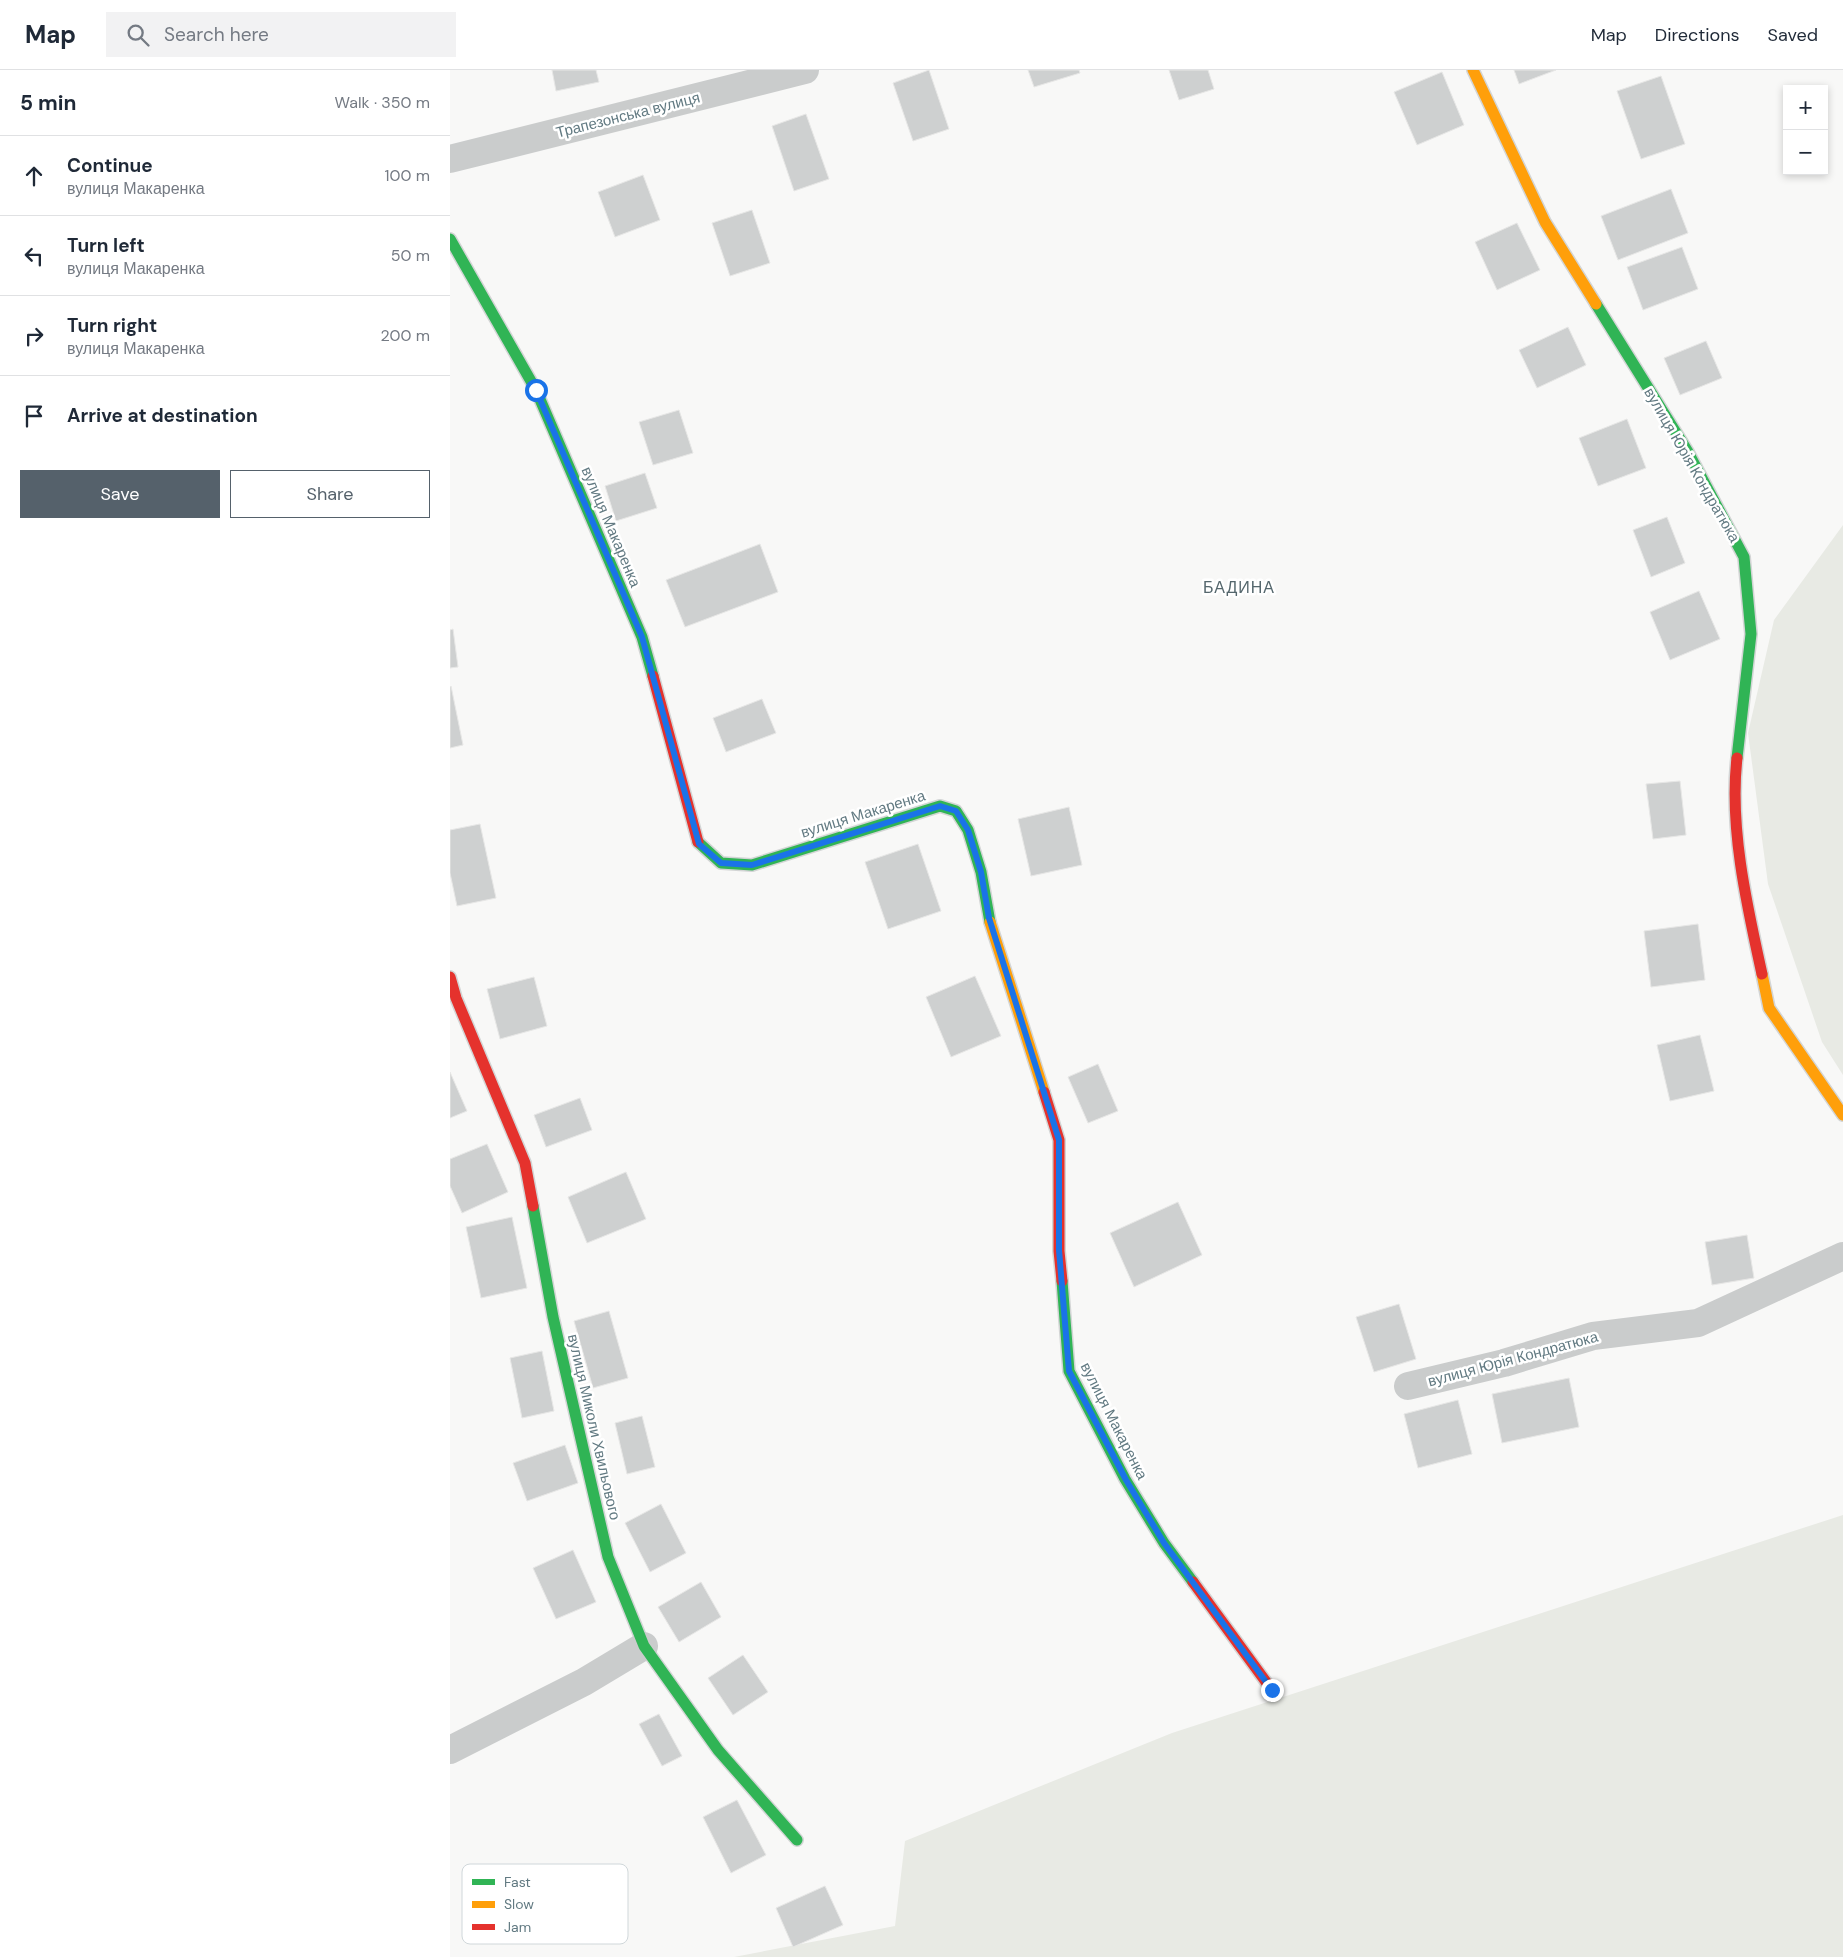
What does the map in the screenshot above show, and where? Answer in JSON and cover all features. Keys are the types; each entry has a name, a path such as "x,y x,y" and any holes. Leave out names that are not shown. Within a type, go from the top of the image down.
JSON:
{"street":[{"name":"Трапезонська вулиця","path":"450,159 805,70"},
{"name":"вулиця Юрія Кондратюка","path":"1474,70 1544,222 1688,452 1744,557 1750,634 1733,789 1746,902 1769,1008 1843,1116"},
{"name":"вулиця Макаренка","path":"450,239 536,390 642,637 699,844 721,863 752,865 940,806 956,811 968,830 981,872 994,936 1059,1140 1059,1250 1069,1371 1126,1480 1164,1543 1272,1690"},
{"name":"вулиця Миколи Хвильового","path":"450,977 456,998 525,1163 553,1316 608,1557 644,1646 718,1750 797,1840"},
{"name":"вулиця Юрія Кондратюка","path":"1408,1386 1504,1363 1593,1336 1698,1323 1843,1256"},
{"path":"450,1750 584,1682 644,1646"}],"shaded area":[{"path":"1843,525 1843,1075 1822,1042 1768,884 1748,733 1774,620"},
{"path":"1843,1515 1843,1957 734,1957 895,1926 905,1841 1172,1733"}],"building":[{"path":"552,70 596,70 599,82 556,91"},
{"path":"929,70 949,129 913,141 893,83"},
{"path":"1028,70 1079,70 1080,73 1034,87"},
{"path":"1169,70 1208,70 1214,89 1179,100"},
{"path":"1514,70 1556,70 1519,84"},
{"path":"1442,72 1464,125 1417,145 1394,92"},
{"path":"1661,76 1685,144 1641,159 1617,91"},
{"path":"806,114 829,179 794,191 772,126"},
{"path":"643,175 660,220 615,237 598,192"},
{"path":"1671,189 1688,233 1618,260 1601,216"},
{"path":"752,210 770,263 730,276 712,223"},
{"path":"1517,223 1540,270 1497,290 1475,242"},
{"path":"1682,247 1698,289 1643,310 1627,267"},
{"path":"1568,327 1586,365 1537,388 1519,350"},
{"path":"1706,341 1722,378 1680,395 1664,358"},
{"path":"679,410 693,453 653,465 639,422"},
{"path":"1627,419 1646,468 1598,486 1579,438"},
{"path":"645,473 657,508 616,521 605,486"},
{"path":"1667,517 1685,563 1651,577 1633,530"},
{"path":"760,544 778,592 685,627 666,580"},
{"path":"1699,591 1720,639 1670,660 1650,612"},
{"path":"453,629 458,667 450,668 450,630"},
{"path":"450,687 463,745 450,748"},
{"path":"762,699 776,733 726,752 713,718"},
{"path":"1680,781 1686,835 1653,839 1646,784"},
{"path":"1069,807 1082,865 1031,876 1018,819"},
{"path":"480,824 496,898 457,906 450,873 450,830"},
{"path":"918,844 941,911 888,929 865,862"},
{"path":"1698,924 1705,980 1651,987 1644,931"},
{"path":"975,976 1001,1036 951,1057 926,997"},
{"path":"534,977 547,1026 500,1039 487,989"},
{"path":"1700,1035 1714,1091 1670,1101 1657,1045"},
{"path":"1098,1064 1118,1111 1088,1123 1068,1077"},
{"path":"450,1072 467,1111 450,1118"},
{"path":"580,1098 592,1130 546,1147 534,1115"},
{"path":"487,1144 508,1192 462,1213 450,1186 450,1159"},
{"path":"626,1172 646,1219 587,1243 568,1197"},
{"path":"1178,1202 1202,1255 1134,1287 1110,1233"},
{"path":"512,1217 527,1288 481,1298 466,1227"},
{"path":"1747,1235 1754,1278 1712,1285 1705,1242"},
{"path":"1399,1304 1416,1359 1374,1372 1356,1317"},
{"path":"609,1311 628,1378 593,1388 574,1321"},
{"path":"542,1351 554,1411 522,1418 510,1358"},
{"path":"1569,1378 1579,1427 1502,1443 1492,1394"},
{"path":"1458,1400 1472,1454 1418,1468 1404,1414"},
{"path":"642,1416 655,1467 627,1474 615,1423"},
{"path":"565,1445 578,1483 527,1501 513,1463"},
{"path":"661,1504 686,1553 650,1572 625,1523"},
{"path":"573,1550 596,1602 556,1619 533,1568"},
{"path":"701,1582 721,1617 679,1642 658,1607"},
{"path":"743,1655 768,1692 733,1715 708,1678"},
{"path":"659,1714 682,1756 662,1766 639,1724"},
{"path":"737,1800 766,1855 731,1873 703,1817"},
{"path":"825,1886 843,1925 793,1947 776,1908"}],"traffic: fast":[{"path":"450,239 536,390 642,637 653,676"},
{"path":"1596,304 1688,452 1744,557 1751,634 1737,758"},
{"path":"698,842 721,863 752,865 940,806 956,811 968,830 981,872 990,922"},
{"path":"533,1206 553,1317 608,1557 644,1646 718,1750 797,1840"},
{"path":"1062,1281 1069,1371 1125,1479 1164,1543 1193,1582"}],"traffic: slow":[{"path":"1473,70 1545,222 1596,304"},
{"path":"990,922 1044,1092"},
{"path":"1762,974 1769,1008 1843,1115"}],"traffic: jam":[{"path":"653,676 698,842"},
{"path":"1737,758 1735,784 1737,839 1745,894 1762,974"},
{"path":"450,977 456,998 525,1163 533,1206"},
{"path":"1044,1092 1059,1140 1059,1251 1062,1281"},
{"path":"1193,1582 1272,1690"}],"district":[{"name":"БАДИНА","path":"1239,587"}],"route":[{"path":"536,390 642,637 699,844 721,863 752,865 940,806 956,811 968,830 981,872 989,918 1006,978 1059,1140 1059,1250 1069,1371 1126,1480 1164,1543 1272,1690"}]}
